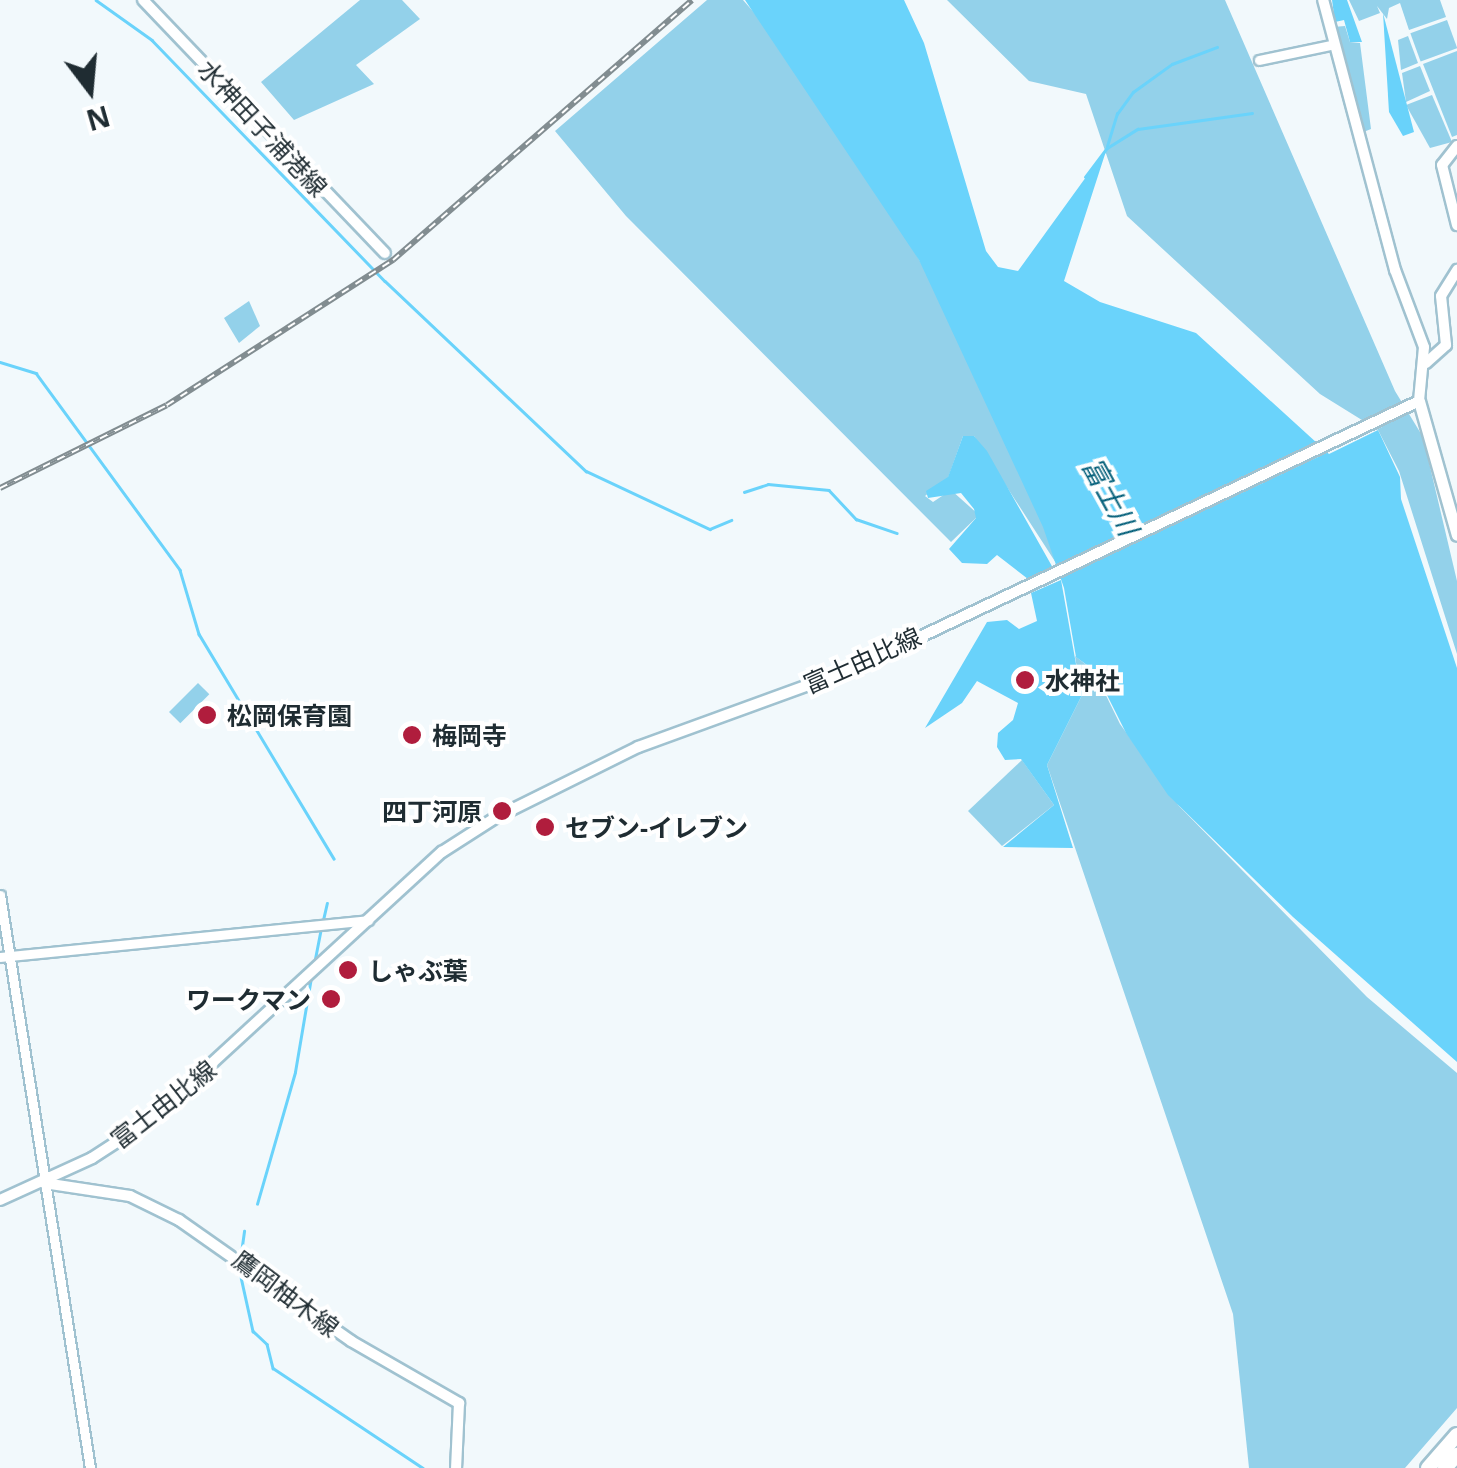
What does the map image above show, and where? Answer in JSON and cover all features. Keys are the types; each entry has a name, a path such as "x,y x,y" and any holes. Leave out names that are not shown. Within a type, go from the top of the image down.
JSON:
{"highway":[{"path":"1428,1468 1457,1436"},
{"path":"1446,1468 1457,1454"}],"main road":[{"name":"水神田子浦港線","path":"144,0 385,253"},
{"path":"1324,0 1331,45 1426,364 1419,401 1457,534"},
{"path":"1457,146 1442,165 1457,225"},
{"path":"1426,364 1446,345 1441,296 1457,270"},
{"name":"富士由比線","path":"0,1200 44,1182 122,1139 182,1094 442,852 495,818 638,747 850,670 1419,401"},
{"name":"鷹岡柚木線","path":"44,1182 120,1193 179,1220 350,1341 459,1403 456,1468"}],"street":[{"path":"1258,60 1331,45"},
{"path":"0,896 4,956 90,1468"},
{"path":"4,956 368,920"}],"shaded area":[{"path":"360,0 402,0 420,19 356,65 374,84 294,120 261,82"},
{"path":"707,0 743,0 801,66 880,191 1006,412 1056,563 974,436 963,436 948,478 925,496 933,502 951,490 979,515 951,542 626,216 555,131"},
{"path":"947,0 1225,0 1395,391 1423,437 1457,581 1457,654 1399,471 1378,430 1320,394 1127,216 1086,94 1029,81"},
{"path":"1332,0 1347,0 1362,42 1350,42 1344,20 1335,22"},
{"path":"1349,0 1440,0 1446,17 1409,30 1400,3 1389,8 1387,19 1377,6 1380,13 1359,21"},
{"path":"1383,13 1414,132 1403,136 1389,112"},
{"path":"1447,20 1457,48 1421,62 1410,33"},
{"path":"1345,26 1350,42 1360,43 1371,129 1361,133 1333,27"},
{"path":"1408,36 1418,63 1401,70 1398,40"},
{"path":"1457,51 1457,135 1452,137 1423,64"},
{"path":"1420,66 1430,91 1406,102 1402,73"},
{"path":"1432,95 1452,142 1430,148 1406,105"},
{"path":"249,301 260,326 239,343 224,318"},
{"path":"963,436 974,436 987,451 1053,568 1028,579 997,555 987,564 962,563 949,549 976,518 974,509 961,493 928,498 926,491 948,477"},
{"path":"1061,580 1079,681 1087,685 1047,765 1073,848 1003,847 1054,805 1021,759 1005,760 997,747 998,733 1013,720 1018,703 977,681 962,703 925,728 987,622 1007,620 1019,629 1037,621 1031,593"},
{"path":"1075,656 1094,671 1120,724 1179,806 1367,997 1457,1073 1457,1408 1405,1468 1249,1468 1233,1314 1047,765 1087,685 1079,681"},
{"path":"198,683 209,694 180,723 169,712"},
{"path":"1022,760 1054,805 1002,846 968,811"}],"water":[{"name":"富士川","path":"745,0 904,0 924,43 986,251 998,267 1018,271 1107,148 1064,281 1100,302 1196,333 1329,454 1378,430 1400,477 1401,499 1457,668 1457,1062 1293,917 1168,795 1126,733 1095,671 1076,657 1064,588 1043,527 919,260"}],"pier":[{"path":"1382,427 1056,580 1052,568 1321,440 1330,448"}],"waterway":[{"path":"96,0 152,40 385,281 586,471 710,529 731,520"},
{"path":"1107,146 1117,114 1133,92 1172,64 1217,47"},
{"path":"1085,177 1107,148 1138,129 1252,113"},
{"path":"0,362 36,373 180,570 199,634 334,859"},
{"path":"744,492 768,484 829,490 856,519 897,533"},
{"path":"323,920 327,903"},
{"path":"314,964 321,928"},
{"path":"257,1204 295,1072 311,977"},
{"path":"240,1260 244,1231"},
{"path":"239,1268 253,1331 267,1344 273,1368 423,1468"}],"railway":[{"path":"0,488 167,405 393,260 692,0"}],"place":[{"name":"水神社","path":"1025,680"},
{"name":"松岡保育園","path":"207,715"},
{"name":"梅岡寺","path":"412,735"},
{"name":"四丁河原","path":"502,811"},
{"name":"セブン-イレブン","path":"545,827"},
{"name":"しゃぶ葉","path":"348,970"},
{"name":"ワークマン","path":"331,999"}]}
